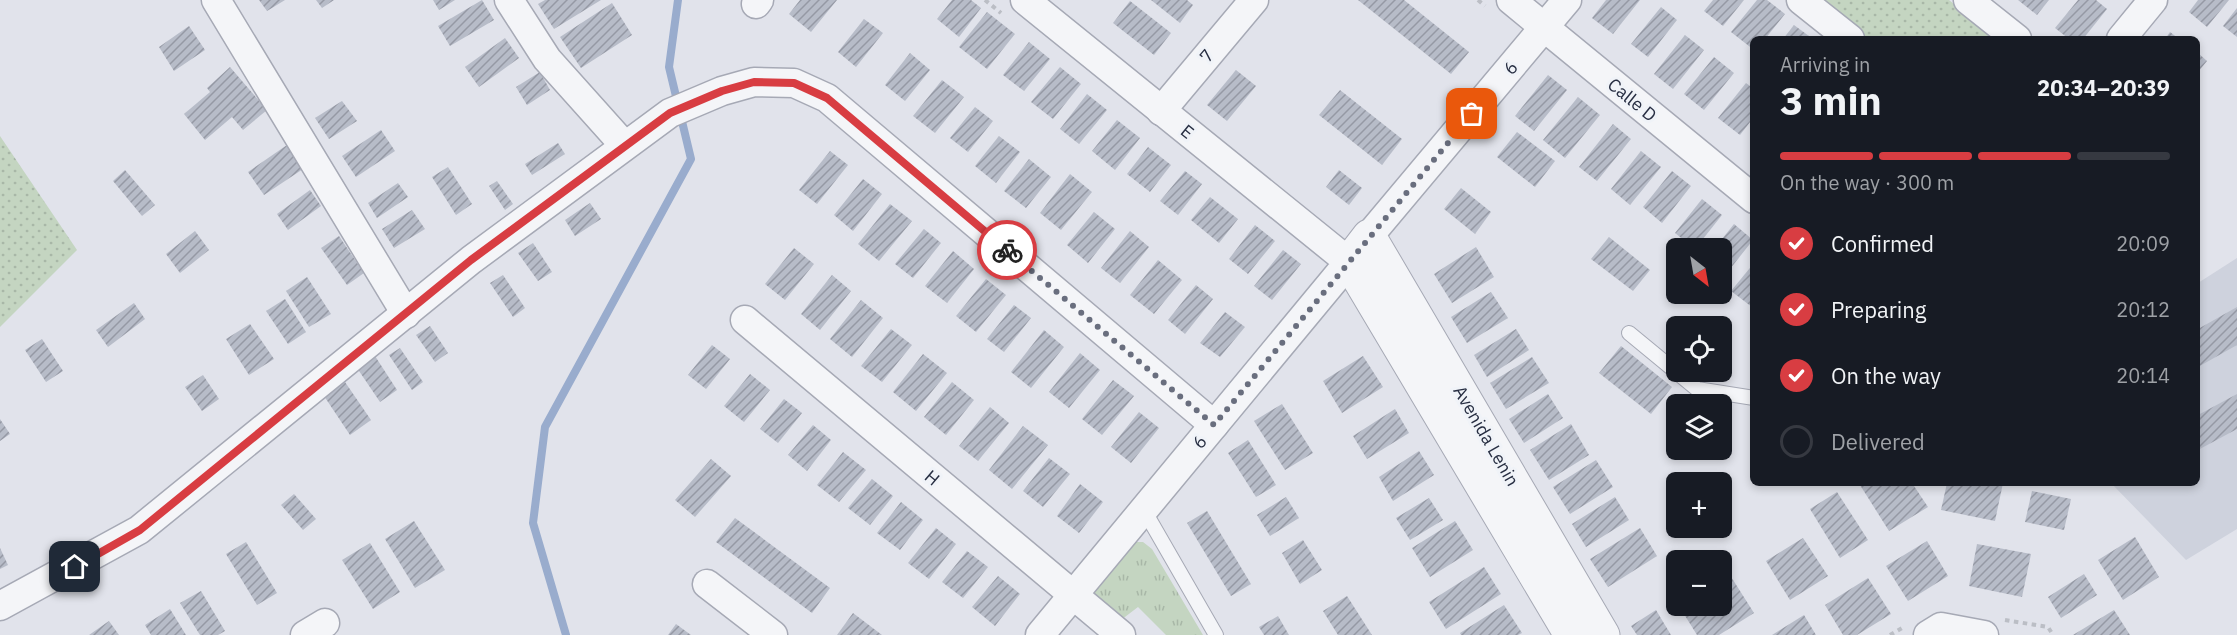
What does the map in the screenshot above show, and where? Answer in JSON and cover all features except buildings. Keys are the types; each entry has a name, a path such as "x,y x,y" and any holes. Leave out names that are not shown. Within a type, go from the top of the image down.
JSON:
{"street":[{"path":"216,0 406,314"},
{"path":"508,0 548,59 624,145"},
{"name":"E","path":"1025,0 1349,262"},
{"name":"7","path":"1161,111 1254,0"},
{"name":"Calle D","path":"1511,0 1750,196"},
{"name":"6","path":"1040,635 1567,0"},
{"path":"1801,0 1846,36"},
{"path":"1968,0 2013,36"},
{"path":"2123,36 2152,0"},
{"path":"0,606 140,530 471,260 624,145 679,108 722,91 754,82 794,83 827,98 1214,425"},
{"name":"Avenida Lenin","path":"1369,236 1604,635"},
{"name":"Avenida Lenin","path":"1349,262 1571,635"},
{"name":"H","path":"745,320 1121,635"},
{"path":"707,584 773,635"},
{"path":"1928,635 1941,627 1984,635"}],"lane":[{"path":"1629,333 1696,389 1750,397"},
{"path":"1144,510 1216,635"}],"shaded area":[{"path":"2237,258 2237,529 2186,560 2114,486 2200,486 2200,282"}],"green space":[{"path":"1818,0 1949,0 1994,36 1862,36"},
{"path":"0,136 77,250 0,327"},
{"path":"1133,542 1143,542 1152,549 1203,635 1166,635 1138,607 1121,620 1093,604 1095,591"}],"waterway":[{"path":"566,635 533,523 545,427 691,159 669,67 678,0"}],"way so far":[{"path":"1007,250 1214,425 1472,114"}],"route":[{"path":"75,567 140,530 471,260 624,145 670,113 722,91 754,82 794,83 827,98 1007,250"}]}
